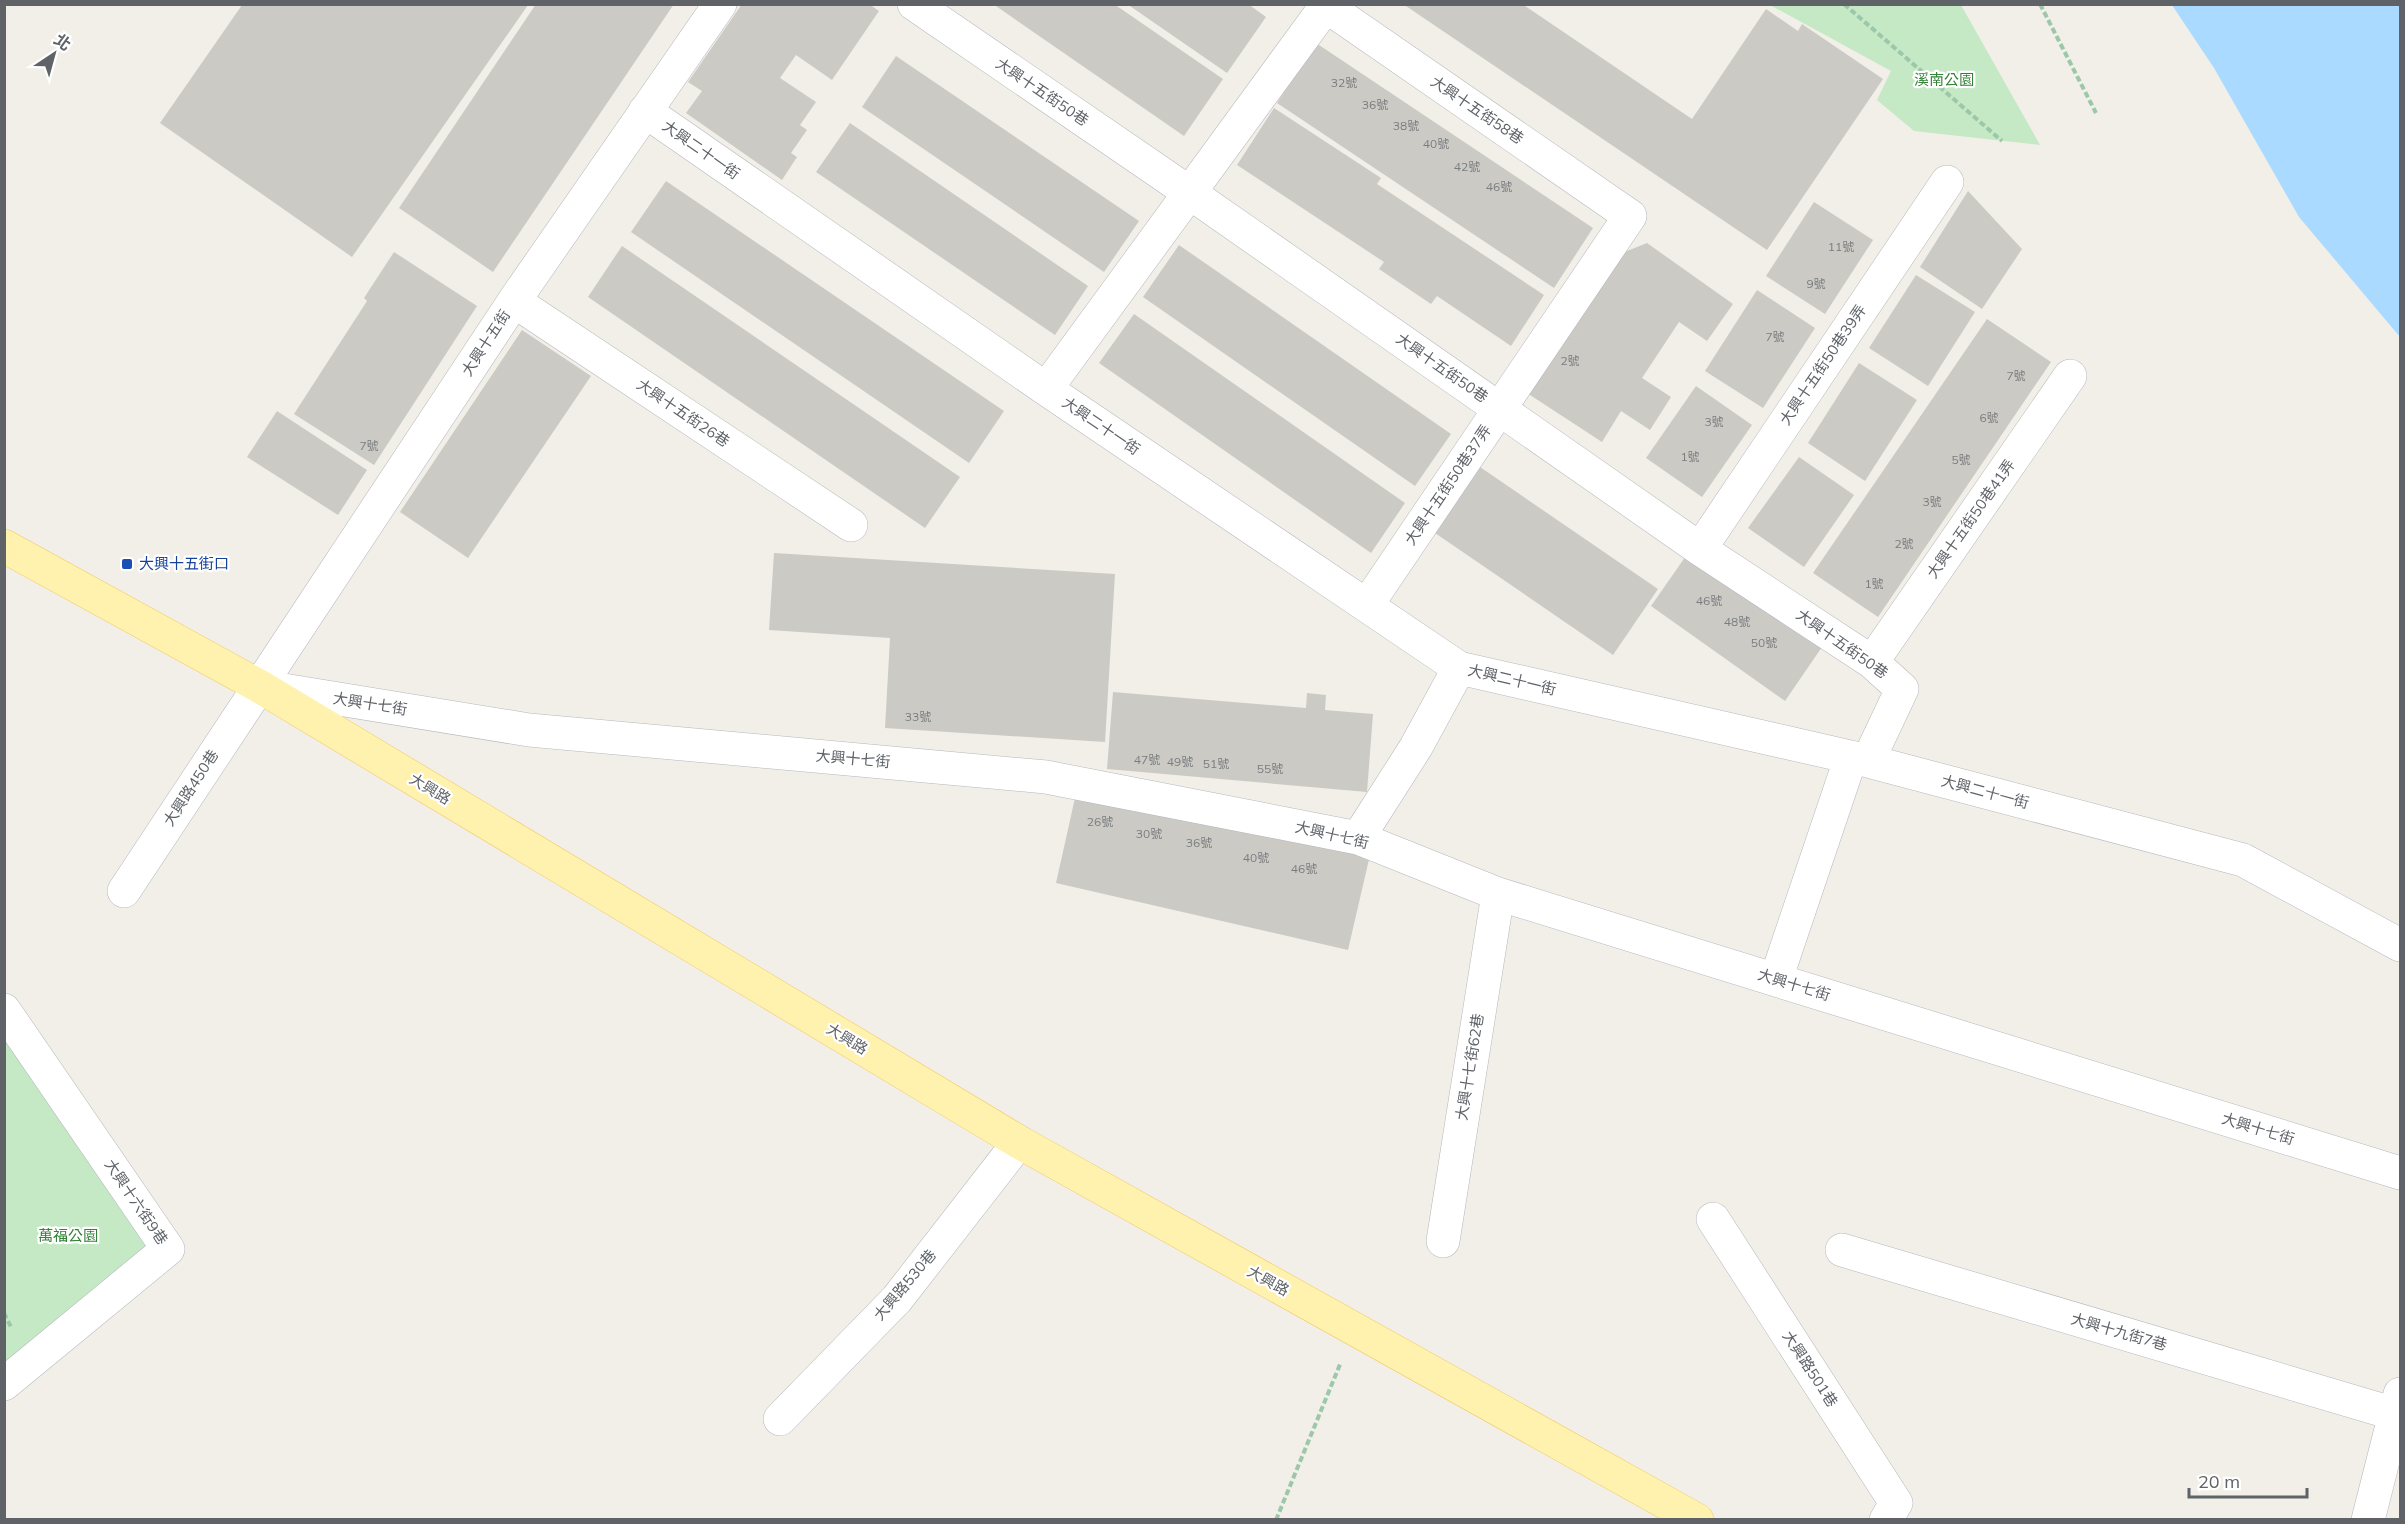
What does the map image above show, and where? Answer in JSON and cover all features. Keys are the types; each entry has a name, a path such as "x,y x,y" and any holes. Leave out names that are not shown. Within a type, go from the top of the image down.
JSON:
{"main road":[{"name":"大興路","path":"4,546 259,686 1019,1142 1697,1520"}],"street":[{"name":"大興十五街","path":"259,686 514,301 720,4"},
{"name":"大興十五街50巷","path":"914,4 1190,193 1700,549 1872,662 1902,688 1860,759"},
{"path":"1046,389 1324,5"},
{"name":"大興十五街58巷","path":"1324,5 1630,216"},
{"name":"大興二十一街","path":"645,111 1046,389 1458,668 1860,759 2243,860 2400,945"},
{"name":"大興十五街50巷39弄","path":"1700,549 1947,182"},
{"name":"大興十五街50巷37弄","path":"1367,605 1630,216"},
{"name":"大興十五街26巷","path":"514,301 851,525"},
{"name":"大興十五街50巷41弄","path":"1872,662 2070,376"},
{"path":"1358,838 1416,747 1458,668"},
{"name":"大興十七街","path":"259,686 529,730 1046,777 1358,838 1498,894 2400,1173"},
{"name":"大興路450巷","path":"124,891 259,686"},
{"path":"1776,979 1860,759"},
{"name":"大興十七街62巷","path":"1443,1240 1498,894"},
{"name":"大興十六街9巷","path":"4,1010 168,1249 4,1384"},
{"name":"大興路530巷","path":"780,1419 897,1299 1019,1142"},
{"name":"大興路501巷","path":"1713,1219 1896,1503 1886,1520"},
{"name":"大興十九街7巷","path":"1842,1251 2398,1403"},
{"path":"2368,1520 2398,1403"}],"path":[{"path":"1844,4 2002,141"},
{"path":"2040,4 2096,112"},
{"path":"1276,1520 1354,1329"}],"green space":[{"name":"溪南公園","path":"1770,5 1961,5 2040,145 1914,131 1877,100 1891,71"},
{"name":"萬福公園","path":"4,1035 151,1246 4,1382"}],"water":[{"path":"2172,5 2400,5 2400,337 2299,217 2214,68"}],"building":[{"path":"536,4 674,4 493,272 399,208"},
{"path":"742,4 869,4 879,11 832,80 796,55 780,78 816,102 800,125 807,130 791,153 797,157 782,180 686,113 702,91 688,82"},
{"path":"993,4 1114,4 1223,79 1184,136"},
{"path":"1127,4 1248,4 1266,17 1227,73"},
{"path":"1403,4 1522,4 1692,119 1766,9 1798,31 1802,24 1883,79 1767,250"},
{"path":"242,5 528,5 352,257 160,123"},
{"path":"1316,43 1593,228 1554,288 1277,103"},
{"path":"896,56 1139,221 1104,272 862,107"},
{"path":"1274,108 1381,178 1377,184 1544,295 1511,346 1437,296 1431,304 1379,269 1384,262 1237,165"},
{"path":"850,123 1088,286 1055,335 816,172"},
{"path":"666,181 1004,411 969,463 631,232"},
{"path":"1968,191 2022,249 1982,309 1920,267"},
{"path":"1814,202 1873,240 1825,314 1766,276"},
{"path":"1647,243 1733,304 1707,341 1679,322 1642,378 1671,397 1650,430 1621,411 1602,442 1527,393 1622,253"},
{"path":"1179,245 1451,434 1415,486 1143,297"},
{"path":"622,246 960,477 925,528 588,297"},
{"path":"394,252 477,306 374,465 294,414 367,301 364,298"},
{"path":"1916,275 1975,312 1928,386 1869,348"},
{"path":"1757,290 1815,328 1763,408 1705,371"},
{"path":"1134,314 1405,503 1371,553 1099,363"},
{"path":"1987,319 2051,362 1878,617 1813,573"},
{"path":"522,330 591,376 468,558 400,512"},
{"path":"1859,363 1917,400 1865,481 1808,443"},
{"path":"1696,386 1752,425 1702,497 1646,458"},
{"path":"277,411 367,470 338,515 247,457"},
{"path":"1799,457 1854,495 1804,567 1748,528"},
{"path":"1480,467 1658,589 1613,655 1435,533"},
{"path":"774,553 1115,574 1105,742 885,728 890,638 769,630"},
{"path":"1688,553 1822,647 1785,701 1651,606"},
{"path":"1113,692 1306,708 1307,693 1326,695 1325,710 1373,714 1367,792 1107,769"},
{"path":"1077,789 1370,855 1348,950 1056,883"}],"place":[{"name":"大興十五街口","path":"127,564"}]}
